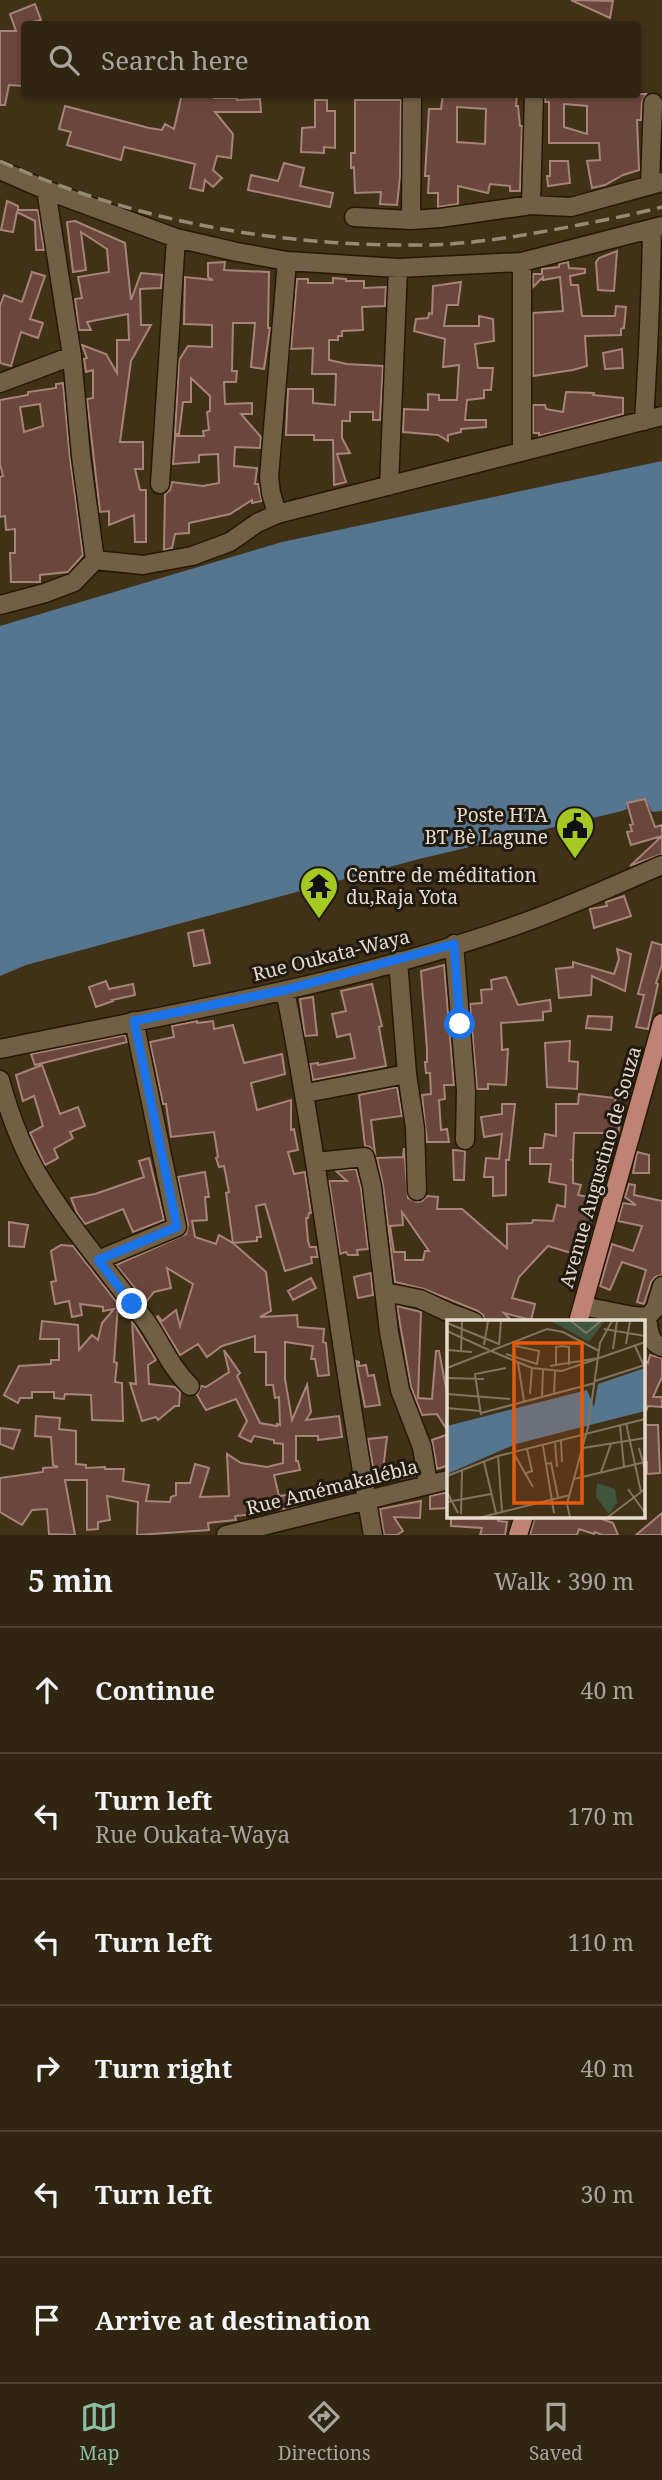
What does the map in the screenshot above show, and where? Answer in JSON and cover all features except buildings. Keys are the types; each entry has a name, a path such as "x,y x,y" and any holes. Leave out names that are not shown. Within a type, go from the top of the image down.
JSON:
{"main road":[{"name":"Avenue Augustino de Souza","path":"580,1314 662,1023"},
{"path":"518,1535 523,1518"}],"street":[{"path":"411,219 412,98"},
{"path":"531,205 534,98"},
{"path":"354,216 440,218 531,205 571,207 656,183 653,103"},
{"path":"0,170 176,238 287,261 398,268 522,262 657,227 644,421"},
{"path":"46,190 72,356 80,456 96,560"},
{"path":"160,484 176,238"},
{"path":"277,514 269,477 287,261"},
{"path":"522,262 522,452"},
{"path":"389,486 398,268"},
{"path":"0,383 72,356"},
{"path":"96,560 143,565 192,556 230,542 257,523 277,514 662,416"},
{"path":"0,605 74,582 96,560"},
{"name":"Rue Oukata-Waya","path":"0,1049 285,990 398,961 520,924 662,865"},
{"path":"454,944 466,1091 465,1140"},
{"path":"398,961 407,1074 415,1128 417,1191"},
{"path":"285,990 306,1093 325,1240 373,1535"},
{"path":"98,1260 177,1227 134,1021"},
{"path":"306,1093 407,1074"},
{"path":"0,1080 11,1119 42,1182 145,1321 176,1373 190,1385"},
{"path":"316,1162 365,1157 372,1186 389,1332 400,1390 422,1447 428,1484"},
{"path":"662,1286 654,1309 647,1317 649,1336 662,1348"},
{"path":"385,1292 421,1298 471,1320"},
{"path":"580,1314 647,1317"},
{"name":"Rue Amémakalébla","path":"226,1535 250,1532 447,1479"}],"water":[{"path":"662,461 662,811 652,812 645,798 626,803 627,809 622,811 419,859 26,965 0,976 0,626 282,542"}],"railway":[{"path":"0,161 51,182 155,215 209,227 318,241 427,245 464,243 556,229 662,207"}],"place":[{"name":"Poste HTA BT Bè Lagune","path":"575,860"},
{"name":"Centre de méditation du,Raja Yota","path":"319,920"}],"route":[{"path":"132,1304 98,1260 177,1227 134,1021 285,990 454,944 460,1024"}]}
